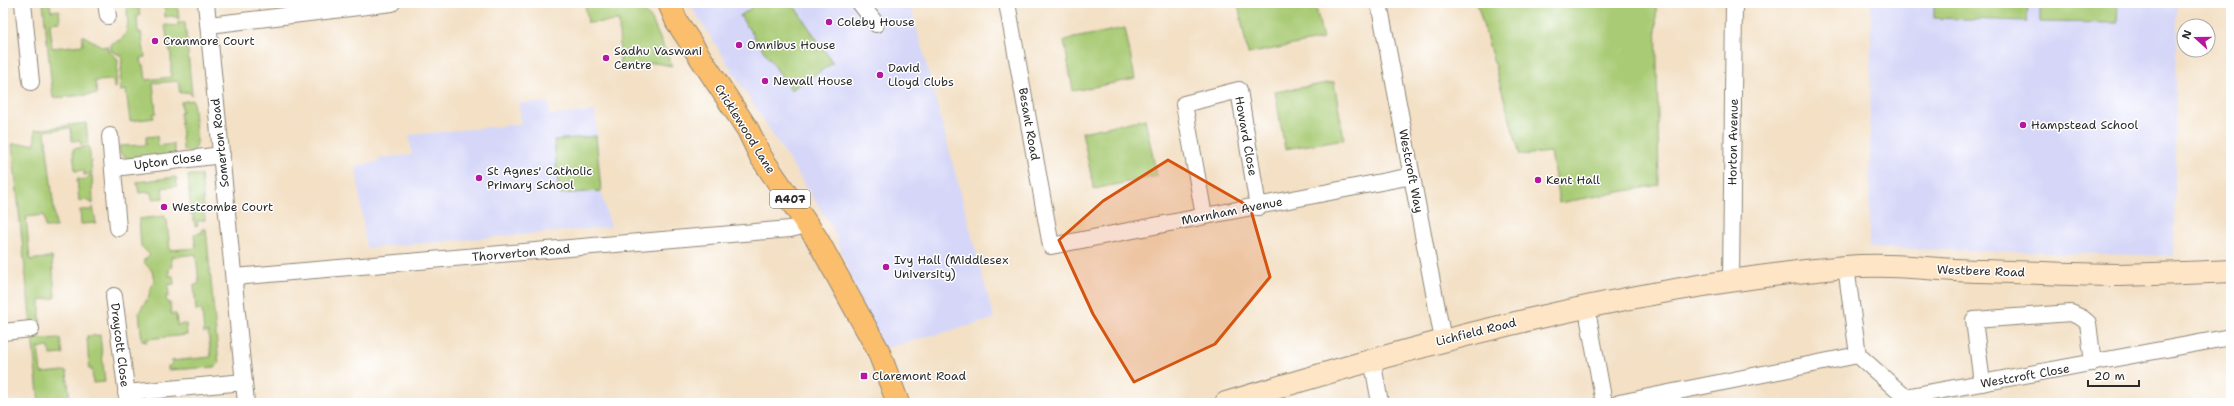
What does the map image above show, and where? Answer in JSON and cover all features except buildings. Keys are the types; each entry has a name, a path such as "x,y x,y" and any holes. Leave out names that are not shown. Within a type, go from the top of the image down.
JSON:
{"main road":[{"name":"Cricklewood Lane","path":"668,3 677,22 748,130 761,157 808,225 878,350 898,403"}],"street":[{"path":"23,3 31,82"},
{"name":"Somerton Road","path":"206,3 246,403"},
{"path":"209,25 392,3"},
{"path":"860,3 876,24"},
{"name":"Besant Road","path":"1007,3 1052,246"},
{"name":"Westcroft Way","path":"1379,3 1443,340"},
{"name":"Horton Avenue","path":"1732,281 1734,3"},
{"name":"Howard Close","path":"1204,216 1184,104 1239,90 1258,207"},
{"path":"110,136 114,168 118,228"},
{"name":"Upton Close","path":"114,168 222,155"},
{"name":"Marnham Avenue","path":"1052,246 1412,176"},
{"name":"Thorverton Road","path":"234,277 774,230 808,225"},
{"name":"Westbere Road","path":"1732,281 1846,267 1881,265 1941,270 2116,275 2231,271"},
{"path":"1619,403 1786,368 1858,355 1846,267"},
{"name":"Lichfield Road","path":"1226,403 1372,359 1443,340 1587,306 1732,281"},
{"name":"Draycott Close","path":"114,296 127,398 244,382"},
{"path":"1982,383 1974,320 2071,313 2082,318 2088,323 2093,363"},
{"path":"1590,321 1604,403"},
{"path":"3,332 31,329"},
{"name":"Westcroft Close","path":"1858,355 1905,397 2231,337"},
{"path":"1372,359 1380,403"}],"highlighted area":[{"path":"1168,160 1250,207 1270,277 1215,344 1134,382 1093,314 1059,240 1103,201"}],"shaded area":[{"path":"689,3 910,3 994,319 878,350 833,229"},
{"name":"Hampstead School","path":"1871,3 2177,3 2174,256 1869,248"},
{"name":"St Agnes' Catholic Primary School","path":"549,102 550,115 595,111 601,191 611,227 366,248 356,165 379,162 378,158 412,155 409,135 521,124 519,103"}],"green space":[{"path":"43,3 50,3 51,11 59,10 60,22 50,23 52,48 83,45 82,36 103,47 107,46 108,51 118,59 116,88 114,88 113,80 95,81 97,94 53,98"},
{"path":"138,3 140,16 137,16 138,32 141,32 145,57 141,58 142,65 144,65 146,80 171,77 171,51 169,50 165,25 178,26 178,22 185,22 192,95 188,92 180,93 178,81 153,83 156,113 153,114 154,118 130,121 126,90 120,91 122,56 111,51 111,43 118,41 126,33 128,22 126,4"},
{"path":"164,3 177,3 179,19 173,16 165,17"},
{"path":"758,3 792,3 833,63 791,90 740,16"},
{"path":"1315,3 1323,39 1248,54 1238,4"},
{"path":"1477,3 1656,3 1659,185 1559,203 1551,152 1520,155"},
{"path":"1934,3 2028,3 2027,21 1934,18"},
{"path":"2040,3 2118,3 2117,23 2040,22"},
{"path":"585,4 630,6 644,10 652,20 672,66 655,63 620,66 619,21 588,23"},
{"path":"1125,28 1135,79 1073,91 1064,40"},
{"path":"1334,82 1344,139 1285,149 1275,92"},
{"path":"193,100 197,143 196,148 190,152 184,151 183,148 180,113 182,112 181,102"},
{"path":"1145,119 1157,176 1094,189 1082,132"},
{"path":"86,123 88,143 81,145 80,140 72,141 71,128 45,131 56,227 45,227 44,215 26,217 30,260 52,257 55,298 40,300 40,339 60,338 63,354 50,355 49,347 38,348 41,373 67,372 70,403 39,403 12,144 35,144 35,130"},
{"path":"157,136 158,146 173,144 176,156 129,160 120,153 119,146 146,145 146,137"},
{"path":"596,136 601,191 559,194 554,140"},
{"path":"89,146 92,173 84,175 84,170 75,171 73,149"},
{"path":"92,175 93,204 87,200 79,201 77,179 85,180"},
{"path":"188,175 201,175 205,220 197,221 198,225 195,226 193,215 191,215"},
{"path":"176,177 177,186 162,188 163,198 152,199 151,192 139,193 137,182"},
{"path":"93,207 96,223 81,224 80,210 91,210"},
{"path":"165,216 165,220 167,220 170,250 196,248 194,234 202,233 202,229 206,229 219,364 216,367 168,370 168,366 172,365 171,361 211,357 208,332 204,333 202,310 196,310 194,285 199,284 196,254 171,257 172,267 169,268 169,276 173,276 174,284 168,285 169,296 166,296 167,303 170,303 171,314 176,314 177,325 186,324 187,335 146,339 147,342 142,341 139,312 148,298 154,280 152,271 143,261 150,255 141,246 139,219"},
{"path":"100,335 105,382 93,383 92,369 89,369 87,336"}],"place":[{"name":"Coleby House","path":"829,22"},
{"name":"Cranmore Court","path":"155,41"},
{"name":"Omnibus House","path":"739,45"},
{"name":"Sadhu Vaswani Centre","path":"606,58"},
{"name":"David Lloyd Clubs","path":"880,75"},
{"name":"Newall House","path":"765,81"},
{"name":"Hampstead School","path":"2023,125"},
{"name":"St Agnes' Catholic Primary School","path":"479,178"},
{"name":"Kent Hall","path":"1538,180"},
{"name":"Westcombe Court","path":"164,207"},
{"name":"Ivy Hall (Middlesex University)","path":"886,267"},
{"name":"Claremont Road","path":"864,376"}]}
